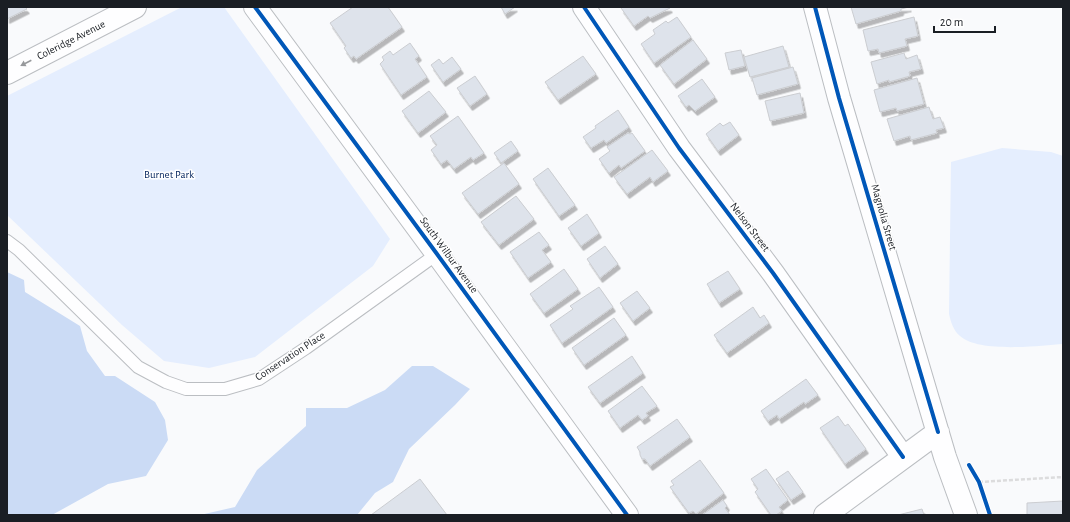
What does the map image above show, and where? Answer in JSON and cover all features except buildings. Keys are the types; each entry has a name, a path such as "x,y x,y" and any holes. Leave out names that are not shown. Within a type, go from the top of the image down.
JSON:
{"street":[{"name":"Coleridge Avenue","path":"7,73 136,7"},
{"name":"South Wilbur Avenue","path":"255,7 627,515"},
{"name":"Nelson Street","path":"584,7 679,148 773,273 903,457"},
{"name":"Magnolia Street","path":"815,7 839,98 945,456 966,515"},
{"path":"826,515 938,432"}],"lane":[{"name":"Conservation Place","path":"7,241 19,250 138,367 166,382 186,388 225,388 259,379 306,348 437,254"}],"path":[{"path":"976,476 981,488"},
{"path":"979,482 1063,477"}],"green space":[{"name":"Burnet Park","path":"182,7 224,7 390,239 373,266 255,357 209,368 164,361 122,325 7,215 7,96"},
{"path":"1002,148 1051,152 1063,156 1063,344 1009,347 981,345 960,336 954,329 949,314 951,162"}],"shaded area":[{"path":"7,272 24,280 25,292 80,326 87,351 105,376 115,376 155,402 165,420 168,440 146,476 108,484 52,515 7,515"},
{"path":"412,366 433,366 470,389 409,449 393,482 375,493 357,515 200,515 235,507 257,470 306,426 306,408 347,408 385,390"}],"cycle path":[{"path":"255,7 627,515"},
{"path":"584,7 679,148 773,273 903,457"},
{"path":"815,7 839,98 938,432"},
{"path":"969,465 979,482 990,515"}]}
